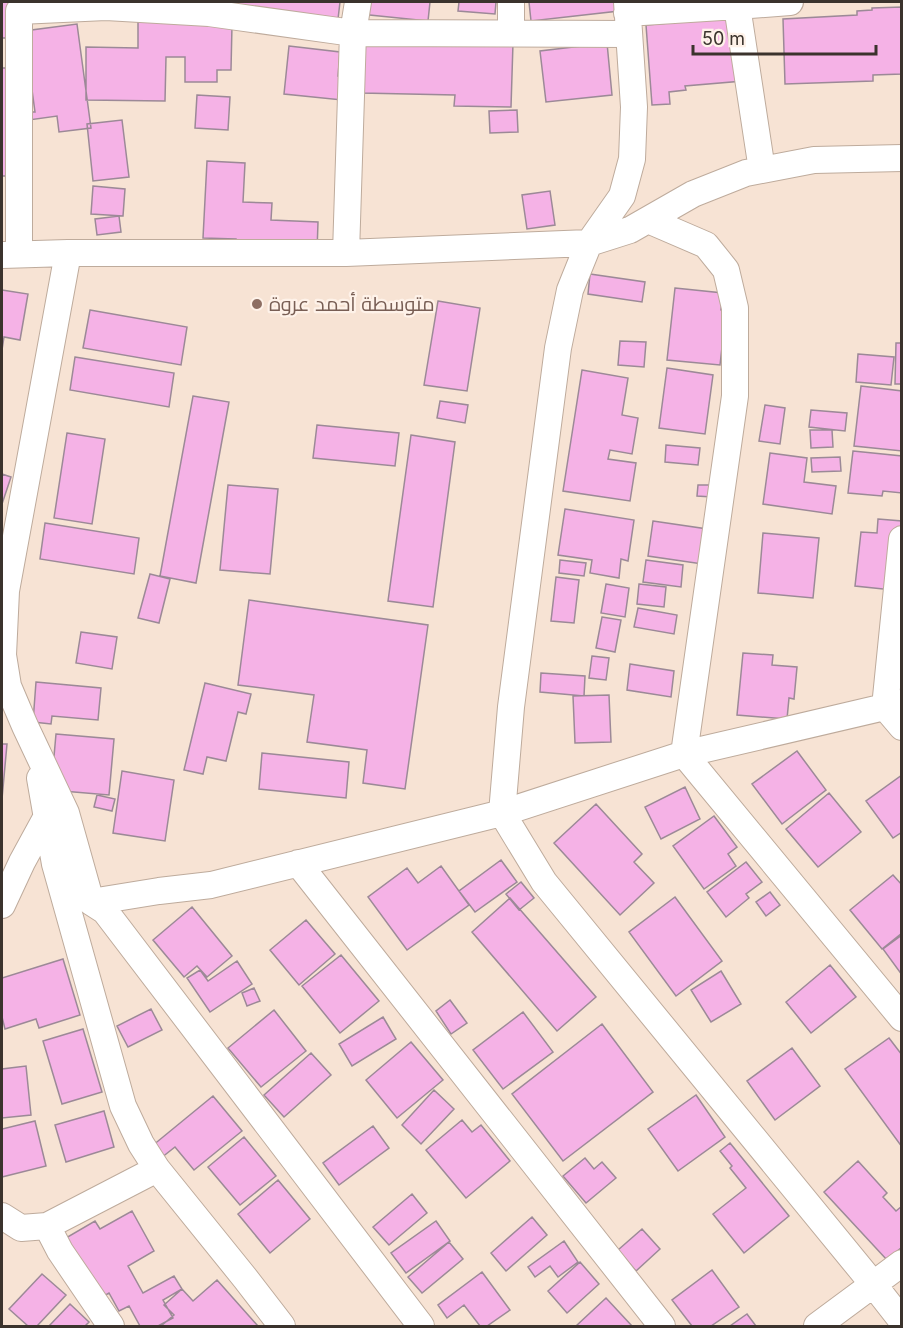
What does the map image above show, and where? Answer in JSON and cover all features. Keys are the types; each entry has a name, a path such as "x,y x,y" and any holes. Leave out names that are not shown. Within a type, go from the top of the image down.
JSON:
{"street":[{"path":"346,253 353,33 358,2"},
{"path":"511,2 511,33"},
{"path":"790,2 627,16 511,33 353,33 209,13 19,6 10,255 346,253 589,243 630,230 693,194 747,173 814,160 902,158"},
{"path":"750,4 762,170"},
{"path":"627,16 634,107 632,159 622,196 589,243 570,290 558,348 512,707 502,813 544,882 902,1321"},
{"path":"648,220 706,245 726,270 735,308 735,396 684,754 902,1018"},
{"path":"68,253 7,554 3,655 8,686 66,813 91,902 105,911 421,1326"},
{"path":"902,539 893,705 902,727"},
{"path":"91,902 211,885 502,813 684,754 893,705"},
{"path":"36,749 55,864 123,1106 141,1144 157,1169 282,1326"},
{"path":"2,906 46,818"},
{"path":"298,863 662,1326"},
{"path":"2,1216 21,1228 47,1226 157,1169"},
{"path":"47,1226 60,1251 111,1326"},
{"path":"817,1326 902,1263"}],"building":[{"path":"2,2 15,2 12,38 2,38"},
{"path":"166,2 340,2 338,19"},
{"path":"361,2 430,2 428,21 360,14"},
{"path":"459,2 496,2 495,14 458,11"},
{"path":"529,2 618,2 619,11 531,21"},
{"path":"902,7 902,74 873,75 873,81 785,84 783,19 857,15 857,11 872,10 872,8"},
{"path":"737,17 743,81 685,86 686,90 669,92 670,104 652,105 646,25"},
{"path":"138,18 232,25 231,70 217,70 217,82 185,82 185,57 166,57 165,101 86,100 86,47 138,48"},
{"path":"77,24 91,128 59,132 57,116 29,120 29,112 35,112 24,31"},
{"path":"363,39 513,43 511,107 454,106 455,95 361,93"},
{"path":"607,43 612,95 546,102 540,51"},
{"path":"289,46 340,52 338,76 344,77 342,100 284,94"},
{"path":"2,68 18,68 8,176 2,176"},
{"path":"197,95 230,97 228,130 195,128"},
{"path":"517,110 518,132 490,133 489,111"},
{"path":"122,120 129,177 93,181 87,124"},
{"path":"207,161 245,163 243,202 272,203 271,220 318,222 317,252 236,248 236,239 203,238"},
{"path":"93,186 125,189 123,216 91,214"},
{"path":"550,191 555,225 527,229 522,195"},
{"path":"119,216 121,232 97,235 95,219"},
{"path":"590,274 645,282 642,302 588,294"},
{"path":"675,288 723,293 721,310 726,311 720,365 667,360"},
{"path":"2,290 28,294 20,340 4,337 2,350"},
{"path":"438,301 480,308 467,391 424,385"},
{"path":"90,310 187,327 181,365 83,348"},
{"path":"620,341 646,342 644,367 618,365"},
{"path":"896,343 902,343 902,384 895,384"},
{"path":"858,354 894,357 891,385 856,382"},
{"path":"75,357 174,373 169,407 70,390"},
{"path":"667,368 713,375 705,434 659,428"},
{"path":"582,370 628,378 622,415 638,418 632,454 610,450 608,459 636,463 630,501 563,491"},
{"path":"861,386 902,391 902,451 854,446"},
{"path":"193,396 229,402 196,583 160,576"},
{"path":"440,401 468,405 465,423 437,418"},
{"path":"765,405 785,408 780,444 759,441"},
{"path":"811,410 847,413 845,431 809,427"},
{"path":"317,425 399,433 395,466 313,458"},
{"path":"810,430 832,430 833,447 811,448"},
{"path":"67,433 105,439 92,524 54,518"},
{"path":"411,435 455,442 433,607 388,601"},
{"path":"666,445 700,448 698,465 665,462"},
{"path":"853,451 902,456 902,493 883,491 882,496 848,493"},
{"path":"770,453 807,458 804,482 836,486 832,514 763,504"},
{"path":"840,457 841,471 812,472 811,458"},
{"path":"2,474 11,477 2,504"},
{"path":"228,485 278,489 270,574 220,570"},
{"path":"698,485 712,485 712,497 697,496"},
{"path":"565,509 634,520 628,561 621,559 619,578 590,573 592,560 558,555"},
{"path":"878,519 902,521 902,591 855,586 861,532 877,533"},
{"path":"653,521 721,531 716,566 648,556"},
{"path":"45,523 139,538 134,574 40,559"},
{"path":"763,533 819,538 813,598 758,593"},
{"path":"560,560 586,563 584,576 559,573"},
{"path":"646,560 683,565 681,587 643,582"},
{"path":"150,574 170,579 159,623 138,618"},
{"path":"556,577 579,580 574,623 551,621"},
{"path":"606,584 629,588 625,617 601,613"},
{"path":"639,584 666,587 664,607 637,604"},
{"path":"249,600 428,625 405,789 363,783 367,750 307,742 314,695 238,685"},
{"path":"638,608 677,615 674,634 634,627"},
{"path":"602,617 621,620 615,652 596,648"},
{"path":"81,632 117,637 112,669 76,663"},
{"path":"743,653 773,655 772,665 797,667 794,699 789,698 787,719 737,715"},
{"path":"592,656 609,658 606,680 589,678"},
{"path":"630,664 674,671 671,697 627,690"},
{"path":"541,673 585,676 584,696 540,692"},
{"path":"36,682 101,688 98,720 52,716 51,724 33,722"},
{"path":"205,683 251,694 246,714 238,712 226,761 207,757 203,774 184,770"},
{"path":"609,695 611,742 575,743 573,696"},
{"path":"56,734 114,739 109,795 51,790"},
{"path":"2,744 7,744 2,799"},
{"path":"797,751 826,790 782,824 752,784"},
{"path":"262,753 349,762 346,798 259,789"},
{"path":"122,771 174,780 165,841 113,833"},
{"path":"902,775 902,832 893,838 866,801"},
{"path":"685,787 700,819 661,839 645,807"},
{"path":"829,793 861,832 818,867 786,829"},
{"path":"97,795 115,799 112,811 94,807"},
{"path":"596,804 642,854 634,862 654,883 620,915 554,843"},
{"path":"714,816 737,847 728,854 736,866 704,889 673,846"},
{"path":"501,860 517,882 475,912 459,891"},
{"path":"746,862 762,882 746,894 749,898 726,917 707,892"},
{"path":"441,866 469,905 407,950 368,897 407,868 418,883"},
{"path":"893,875 902,885 902,933 882,949 850,910"},
{"path":"521,882 534,898 519,910 506,894"},
{"path":"770,892 780,905 766,916 756,902"},
{"path":"675,897 722,961 676,996 629,932"},
{"path":"510,898 596,997 557,1031 472,932"},
{"path":"192,907 232,956 207,977 197,966 184,977 153,940"},
{"path":"306,920 335,954 299,985 270,950"},
{"path":"902,935 902,975 883,949"},
{"path":"341,955 379,1001 340,1033 302,986"},
{"path":"63,959 80,1015 39,1028 36,1019 5,1029 2,1017 2,978"},
{"path":"237,961 252,984 210,1012 187,978 200,970 208,981"},
{"path":"830,965 856,997 811,1033 786,1002"},
{"path":"721,971 741,1004 711,1022 691,990"},
{"path":"254,988 260,1001 247,1006 242,993"},
{"path":"450,1000 467,1023 451,1034 436,1011"},
{"path":"151,1009 162,1030 128,1047 117,1026"},
{"path":"274,1010 306,1051 261,1087 228,1048"},
{"path":"523,1012 553,1052 503,1089 473,1050"},
{"path":"383,1017 396,1039 352,1066 339,1044"},
{"path":"602,1024 653,1092 563,1161 512,1094"},
{"path":"83,1029 102,1092 62,1104 43,1041"},
{"path":"889,1038 902,1055 902,1147 845,1069"},
{"path":"411,1042 443,1080 397,1118 366,1080"},
{"path":"792,1048 820,1086 775,1120 747,1081"},
{"path":"311,1053 331,1075 284,1117 264,1095"},
{"path":"26,1066 31,1115 2,1118 2,1069"},
{"path":"434,1090 454,1109 421,1144 402,1125"},
{"path":"696,1095 725,1137 678,1171 648,1129"},
{"path":"213,1096 242,1131 194,1170 175,1147 161,1158 152,1146"},
{"path":"104,1111 114,1147 66,1162 55,1125"},
{"path":"462,1120 472,1132 481,1125 510,1161 466,1198 426,1150"},
{"path":"35,1121 46,1166 2,1177 2,1129"},
{"path":"373,1126 389,1148 339,1185 323,1163"},
{"path":"244,1137 276,1176 240,1205 208,1167"},
{"path":"730,1143 789,1216 744,1253 713,1214 746,1188 720,1151"},
{"path":"585,1158 594,1169 602,1162 616,1178 586,1203 563,1176"},
{"path":"858,1161 887,1193 883,1197 896,1211 902,1206 902,1247 887,1260 824,1192"},
{"path":"278,1180 310,1219 270,1253 238,1214"},
{"path":"412,1194 427,1213 389,1245 373,1227"},
{"path":"132,1211 154,1251 128,1266 143,1293 174,1276 182,1289 163,1300 173,1318 158,1326 140,1326 129,1306 119,1311 109,1293 93,1302 59,1242 95,1221 100,1229"},
{"path":"532,1217 547,1235 506,1271 491,1253"},
{"path":"436,1221 450,1241 406,1273 391,1253"},
{"path":"642,1229 660,1249 636,1271 618,1250"},
{"path":"564,1241 578,1262 558,1277 550,1266 535,1277 528,1267"},
{"path":"449,1242 463,1259 422,1293 408,1277"},
{"path":"580,1262 599,1284 567,1313 548,1291"},
{"path":"712,1270 739,1307 711,1326 692,1326 672,1300"},
{"path":"482,1272 510,1310 487,1326 480,1326 464,1305 447,1318 438,1305"},
{"path":"42,1274 66,1295 37,1326 28,1326 9,1309"},
{"path":"217,1280 258,1326 161,1326 174,1315 164,1305 182,1289 193,1301"},
{"path":"606,1298 632,1326 576,1326"},
{"path":"70,1304 89,1322 85,1326 49,1326"},
{"path":"747,1314 756,1326 730,1326"}],"place":[{"name":"متوسطة أحمد عروة","path":"257,304"}]}
